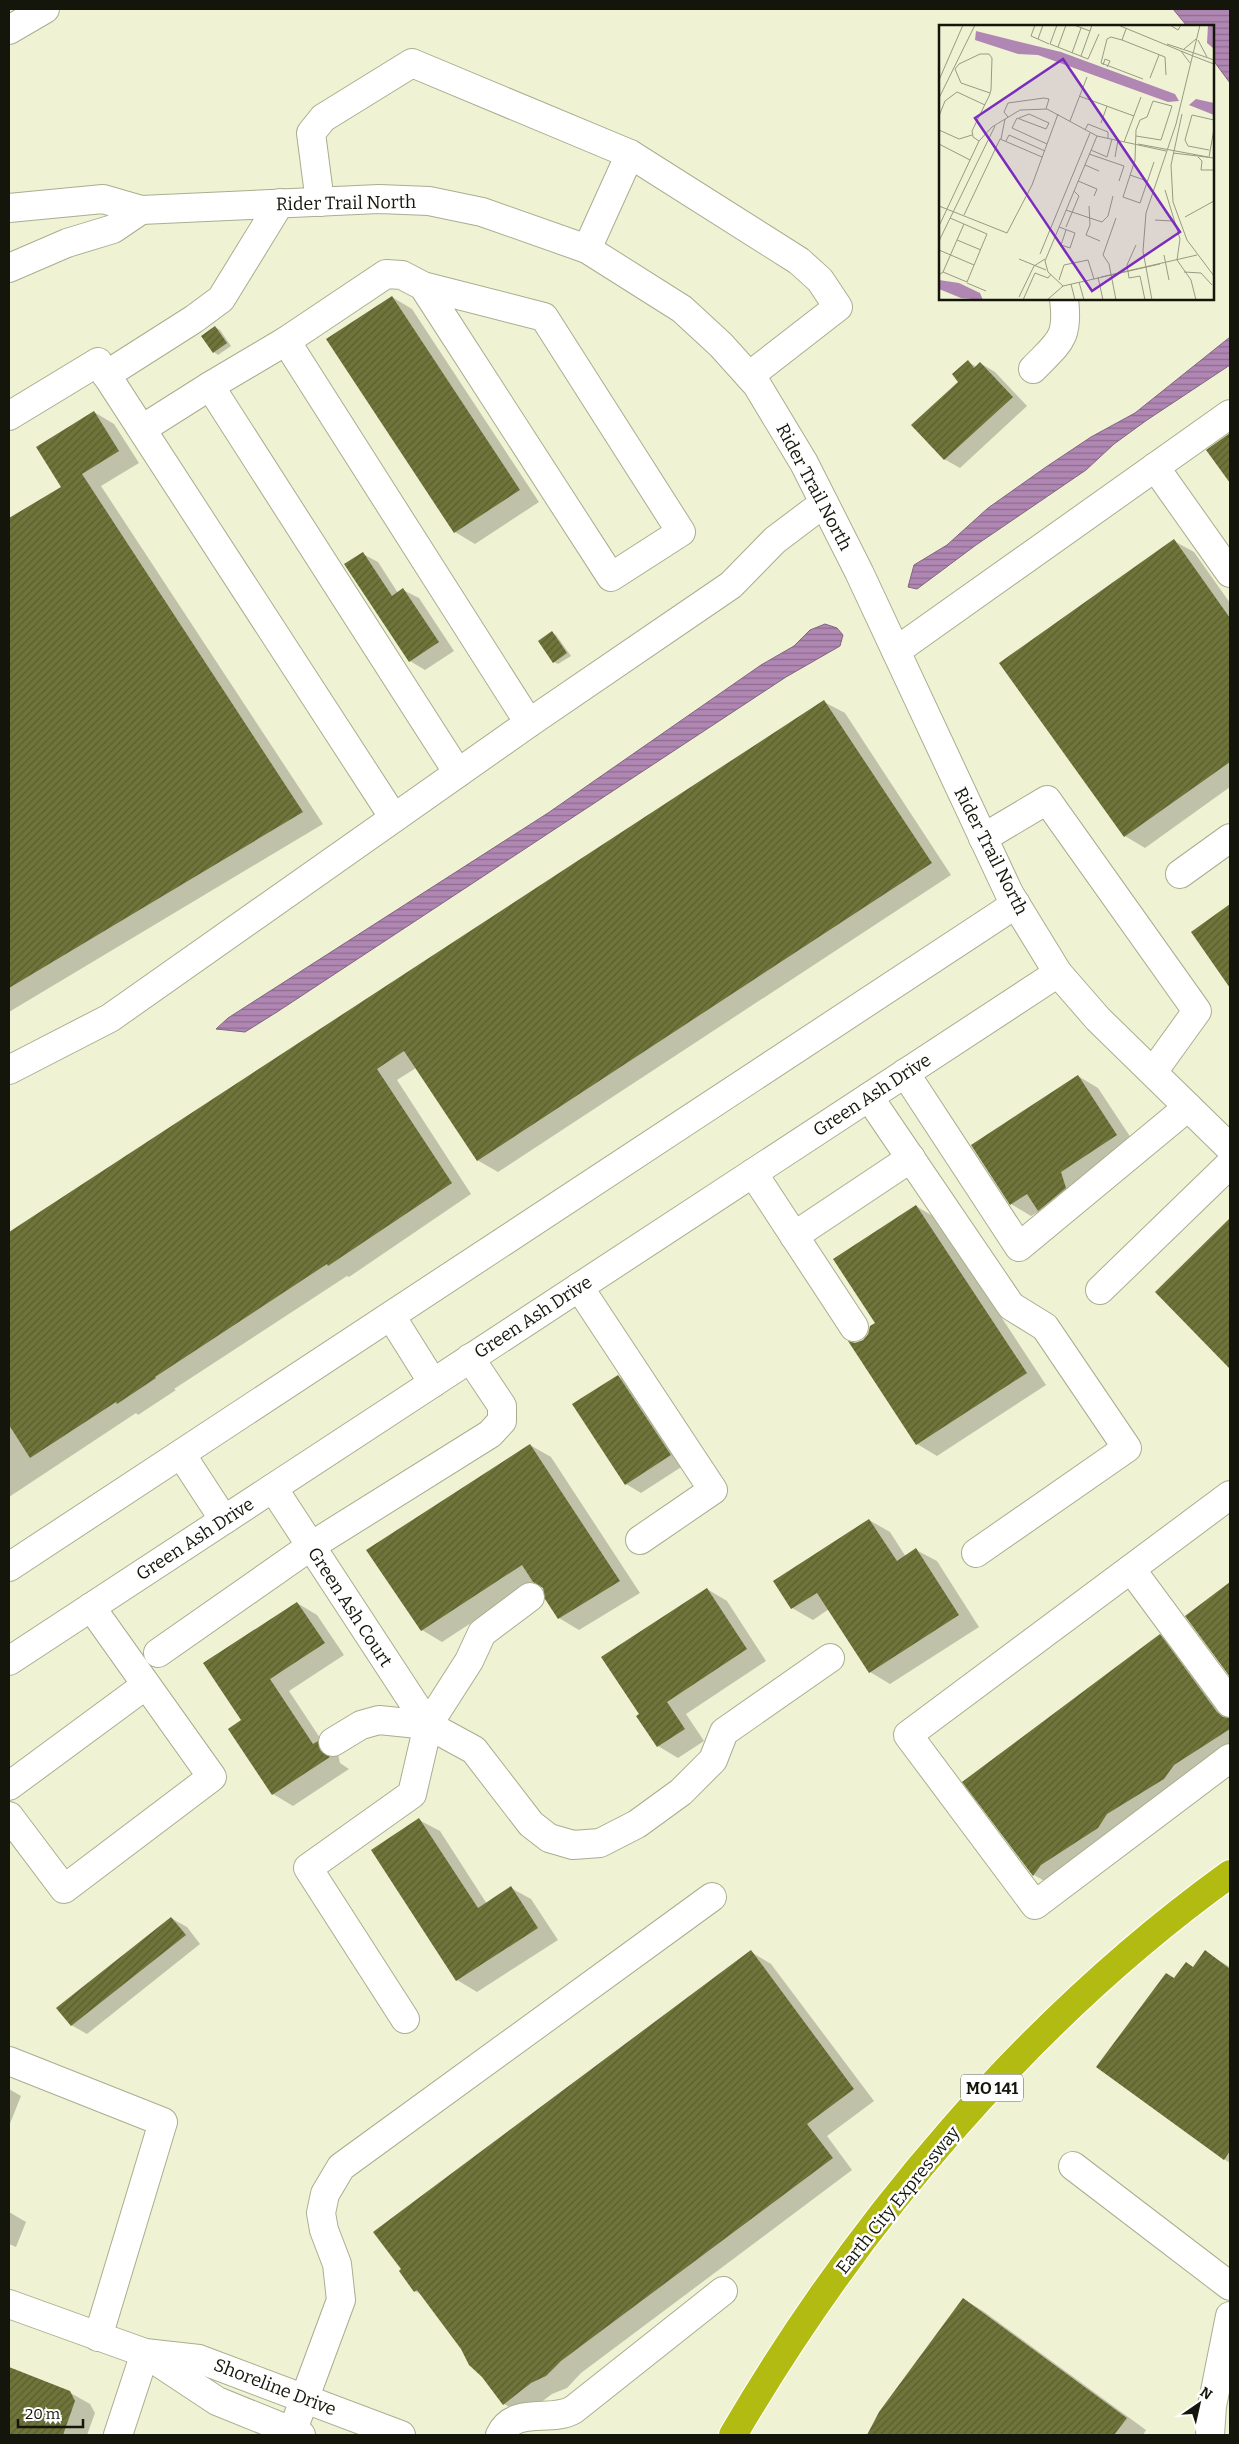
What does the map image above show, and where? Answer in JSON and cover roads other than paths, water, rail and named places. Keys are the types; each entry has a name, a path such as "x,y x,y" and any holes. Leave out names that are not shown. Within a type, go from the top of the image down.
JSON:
{"highway":[{"name":"Earth City Expressway","path":"733,2435 792,2340 831,2283 928,2157 1036,2042 1093,1987 1152,1935 1230,1874"}],"street":[{"path":"9,30 45,9"},
{"path":"320,202 310,133 323,118 412,63 630,154 799,261 820,280 838,307 749,376"},
{"path":"587,249 630,154"},
{"name":"Rider Trail North","path":"9,208 103,199 141,210 380,199 429,202 482,212 587,249 682,309 721,345 757,385 804,463 896,651 983,838 1016,904 1058,972 1098,1019 1230,1148"},
{"path":"106,375 194,319 221,299 280,203"},
{"path":"9,268 26,259 67,243 113,229 141,210"},
{"path":"142,429 286,341 386,274 402,276 423,286 544,317 681,532 611,577 423,286"},
{"path":"1032,369 1062,339 1066,322 1064,300"},
{"path":"286,341 529,723"},
{"path":"9,416 98,362 394,818"},
{"path":"210,386 458,773"},
{"path":"896,651 1230,414"},
{"path":"1155,467 1230,573"},
{"path":"9,1070 110,1018 529,723 731,585 775,540 824,503"},
{"path":"983,838 1047,800 1197,1011 1153,1072"},
{"path":"1180,874 1230,838"},
{"path":"9,1567 1016,904"},
{"name":"Green Ash Drive","path":"9,1661 1058,972"},
{"path":"905,1073 1020,1247 1188,1107"},
{"path":"869,1097 1011,1306 1045,1327 1127,1448 976,1553"},
{"path":"794,1236 911,1158"},
{"path":"1100,1290 1230,1164"},
{"path":"753,1173 854,1327"},
{"path":"579,1287 713,1490 640,1540"},
{"path":"391,1316 433,1383"},
{"path":"158,1654 311,1546 490,1434 502,1421 502,1406 470,1358"},
{"path":"181,1454 224,1520"},
{"name":"Green Ash Court","path":"273,1488 428,1725"},
{"path":"1230,1495 908,1735 1035,1905 1230,1758"},
{"path":"1131,1569 1230,1703"},
{"path":"405,2019 308,1868 412,1794 428,1725 469,1661 482,1633 530,1597"},
{"path":"9,1816 64,1889 212,1777 91,1608"},
{"path":"333,1742 361,1725 379,1720 428,1725 474,1750 531,1824 549,1838 573,1845 600,1843 637,1824 681,1792 713,1760 724,1732 830,1658"},
{"path":"9,1786 146,1685"},
{"path":"295,2434 304,2399 341,2300 337,2264 324,2230 322,2213 324,2194 341,2167 712,1897"},
{"path":"9,2061 163,2122 98,2337"},
{"path":"1073,2166 1230,2286"},
{"path":"500,2435 508,2424 524,2416 566,2414 573,2410 723,2292"},
{"name":"Shoreline Drive","path":"9,2304 146,2353 199,2359 401,2435"},
{"path":"1210,2435 1214,2396 1230,2316"},
{"path":"118,2435 146,2353"},
{"name":"Shoreline Drive","path":"146,2353 217,2401 295,2434"}]}
